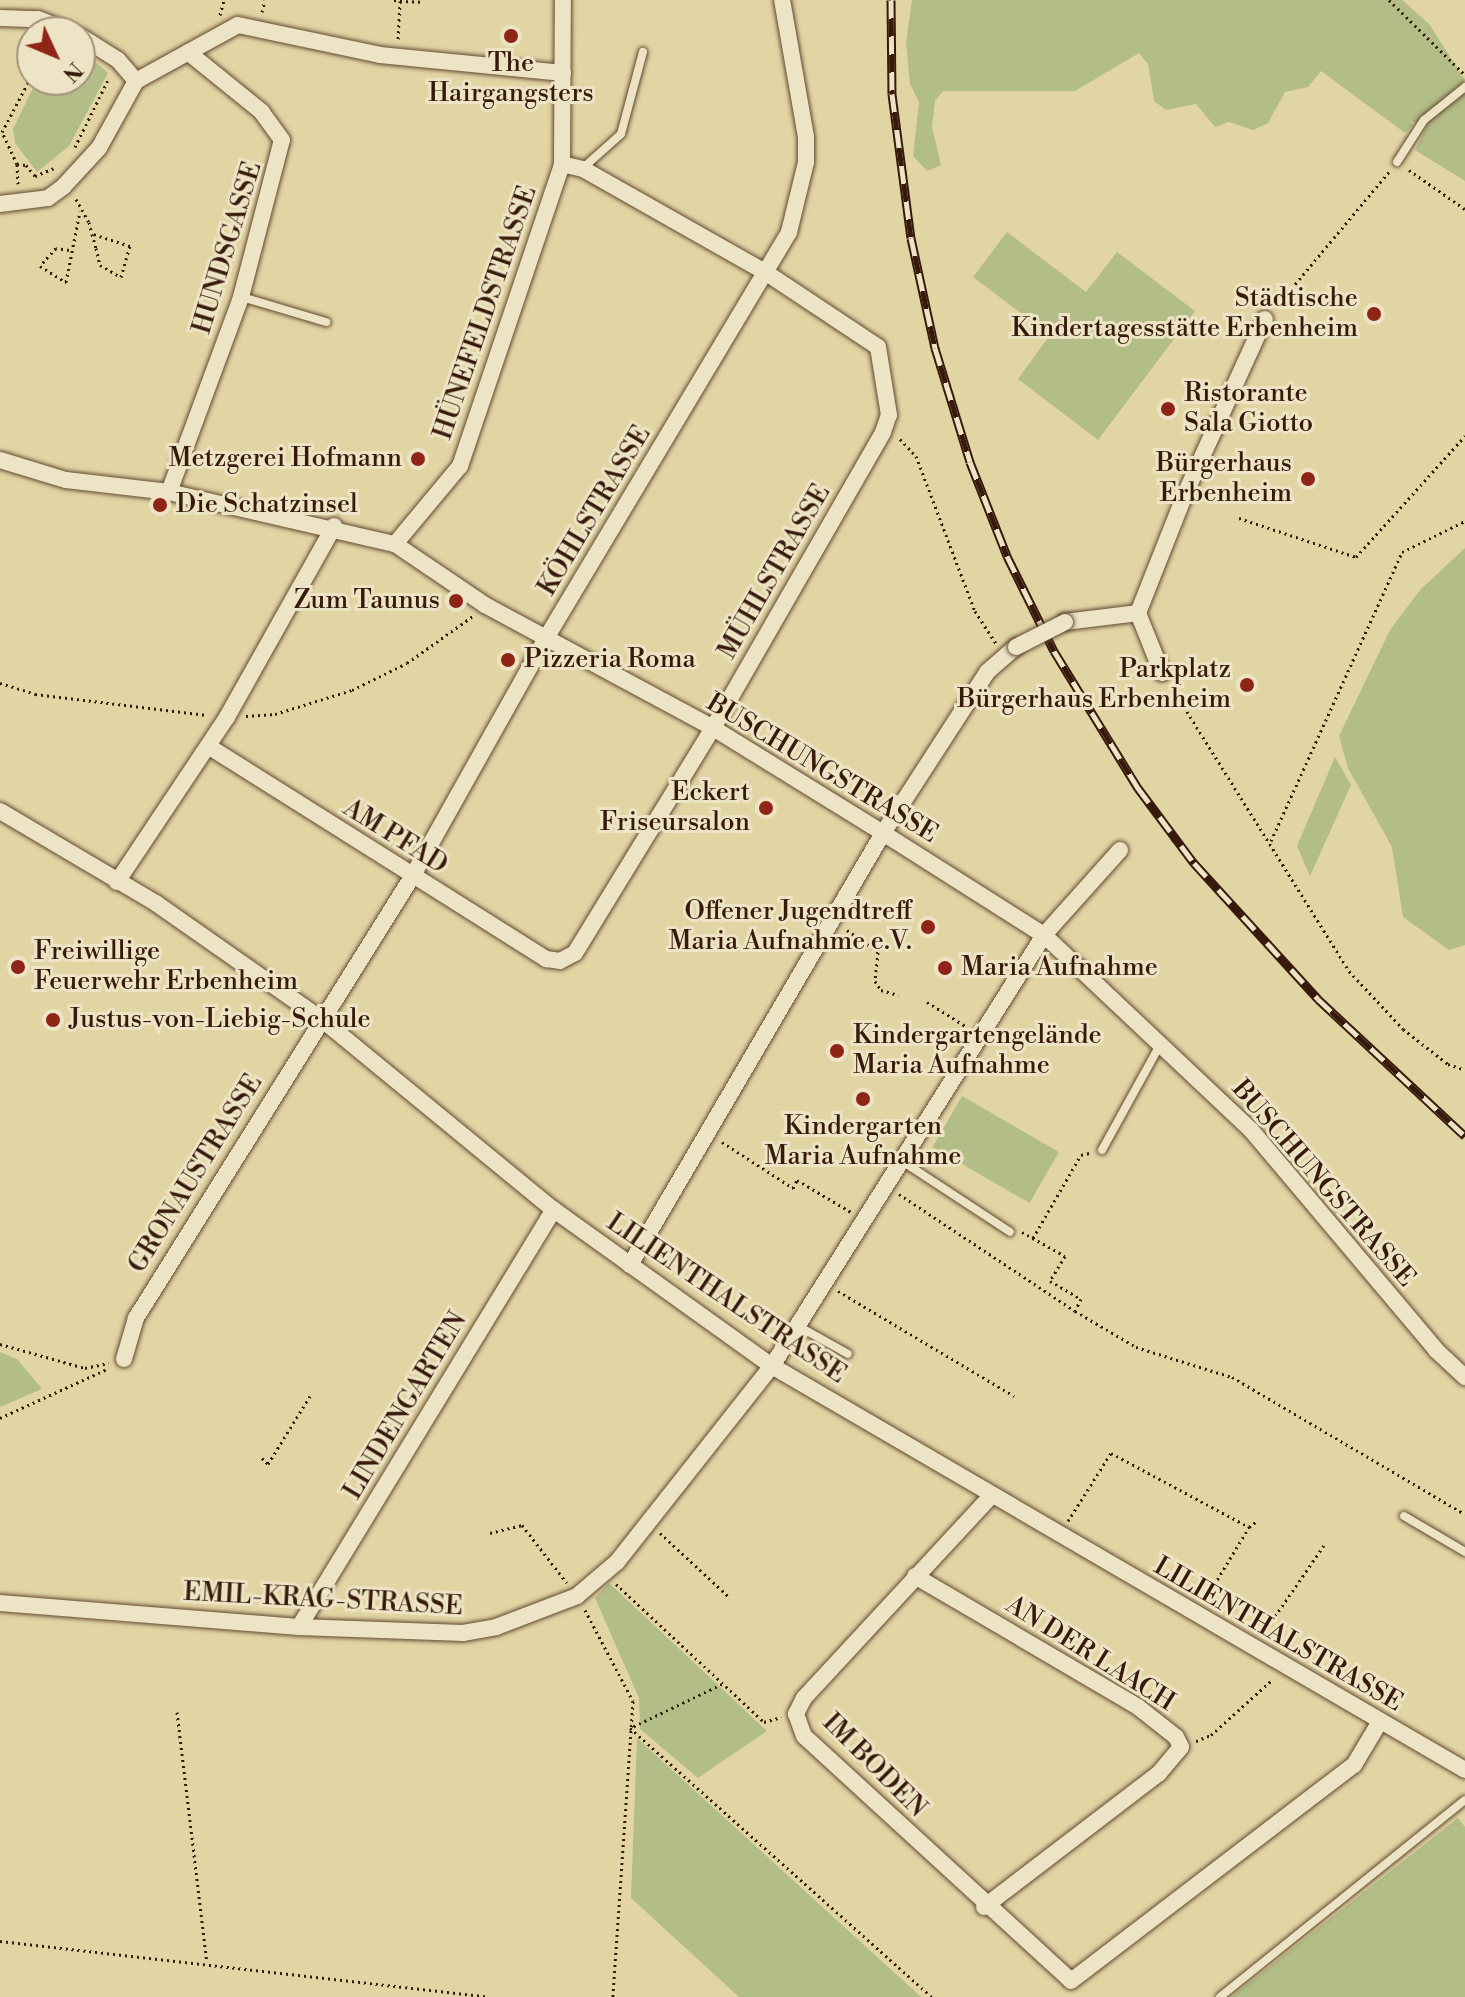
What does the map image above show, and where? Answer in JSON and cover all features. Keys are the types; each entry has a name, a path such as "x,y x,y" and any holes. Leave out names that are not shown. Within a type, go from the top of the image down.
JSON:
{"street":[{"name":"HÜNEFELDSTRASSE","path":"395,544 460,466 562,164 563,0"},
{"name":"KÖHLSTRASSE","path":"320,1018 412,877 545,640 793,223 806,162 782,0"},
{"path":"0,204 48,198 69,181 112,129 136,81 215,35 246,24 397,56 563,73"},
{"path":"96,46 118,60 136,81"},
{"name":"HUNDSGASSE","path":"169,492 241,297 282,140 262,112 188,52"},
{"name":"MÜHLSTRASSE","path":"560,961 575,953 713,728 883,432 889,415 878,347 765,272 583,169 562,164"},
{"path":"1162,673 1138,613 1186,492 1265,319"},
{"name":"BUSCHUNGSTRASSE","path":"0,460 66,480 169,492 334,526 395,544 545,640 713,728 883,833 1044,935 1251,1130 1436,1350 1465,1377"},
{"path":"117,882 208,746 334,526"},
{"path":"630,1265 883,833 987,672 1011,652 1065,622 1138,613"},
{"name":"AM PFAD","path":"208,746 546,959 560,961"},
{"name":"LILIENTHALSTRASSE","path":"0,811 117,882 320,1018 554,1210 772,1366 1379,1723 1465,1770"},
{"name":"EMIL-KRAG-STRASSE","path":"0,1603 299,1627 463,1633 496,1627 577,1596 606,1574 772,1366 1044,935 1120,850"},
{"name":"GRONAUSTRASSE","path":"124,1359 136,1318 320,1018"},
{"name":"LINDENGARTEN","path":"299,1627 554,1210"},
{"name":"IM BODEN","path":"992,1495 915,1576 796,1714 804,1736 984,1907 1071,1981 1354,1765 1379,1723"},
{"name":"AN DER LAACH","path":"915,1576 1138,1707 1176,1737 1181,1747 1158,1774 984,1907"}],"lane":[{"path":"583,169 621,134 643,52"},
{"path":"1397,162 1424,120 1465,87"},
{"path":"241,297 326,322"},
{"path":"1102,1150 1161,1045"},
{"path":"902,1160 1010,1232"},
{"path":"797,1325 848,1354"},
{"path":"1404,1516 1465,1552"},
{"path":"1220,1997 1465,1800"}],"path":[{"path":"394,0 423,2"},
{"path":"1389,0 1465,75"},
{"path":"397,56 400,1"},
{"path":"17,164 26,165 35,176 57,166 74,149 118,60"},
{"path":"20,96 1,131 17,164 20,203"},
{"path":"1265,319 1352,222 1397,162 1465,209"},
{"path":"69,181 92,234 100,265 121,277 130,246 92,234"},
{"path":"69,250 56,248 45,255 40,266 66,282 69,250 80,211"},
{"path":"883,432 905,442 916,456 975,611 1011,652"},
{"path":"1239,518 1356,557 1465,436"},
{"path":"1271,841 1402,552 1465,521"},
{"path":"1162,673 1271,841 1349,971 1403,1029 1448,1064 1465,1070"},
{"path":"831,921 878,952 875,981 898,995"},
{"path":"927,1002 981,1035"},
{"path":"707,1133 793,1188 797,1180 864,1220"},
{"path":"1033,1238 1081,1155 1102,1150"},
{"path":"886,1185 1075,1311 1136,1347 1232,1377 1465,1514"},
{"path":"1010,1232 1011,1225 1065,1256 1050,1281 1081,1299 1075,1311"},
{"path":"824,1283 1014,1396"},
{"path":"0,1344 85,1368 124,1359"},
{"path":"0,1418 124,1359"},
{"path":"262,1458 268,1464 310,1396"},
{"path":"1059,1534 1111,1453 1249,1527"},
{"path":"1197,1615 1249,1527 1257,1521"},
{"path":"649,1522 728,1596"},
{"path":"490,1533 522,1525 577,1596 633,1701 613,1997"},
{"path":"1253,1648 1324,1545"},
{"path":"606,1574 764,1722 796,1714"},
{"path":"1181,1747 1211,1735 1286,1667"},
{"path":"630,1728 722,1684"},
{"path":"177,1712 207,1962"},
{"path":"630,1728 932,1997"},
{"path":"0,1941 207,1962 489,1997"}],"green space":[{"path":"912,0 1402,0 1429,24 1465,80 1417,123 1410,121 1413,125 1405,133 1321,71 1308,87 1285,92 1268,123 1253,130 1229,122 1215,127 1196,104 1166,110 1154,101 1148,64 1139,53 1075,91 943,91 935,101 932,127 941,165 927,171 913,156 919,102 910,84 906,43"},
{"path":"96,63 108,73 96,95"},
{"path":"1465,91 1465,181 1415,150 1429,122"},
{"path":"29,96 96,96 69,146 37,172 15,143 13,129"},
{"path":"1007,232 1086,292 1117,252 1195,311 1098,440 1018,379 1050,335 973,277"},
{"path":"1465,548 1465,945 1449,950 1403,917 1392,847 1348,768 1339,736 1390,630 1420,590"},
{"path":"1335,757 1351,785 1310,876 1297,846"},
{"path":"962,1096 1059,1152 1029,1203 932,1147"},
{"path":"0,1352 17,1359 42,1389 0,1407"},
{"path":"609,1583 767,1731 698,1778 640,1729 639,1698 595,1598"},
{"path":"637,1738 921,1997 739,1997 631,1898"},
{"path":"1458,1818 1465,1827 1465,1997 1231,1997"}],"railway":[{"path":"891,0 892,94 911,238 935,348 970,462 1007,556 1054,651 1138,788 1194,863 1318,999 1465,1136"}],"place":[{"name":"The Hairgangsters","path":"511,36"},
{"name":"Städtische Kindertagesstätte Erbenheim","path":"1374,314"},
{"name":"Ristorante Sala Giotto","path":"1168,409"},
{"name":"Metzgerei Hofmann","path":"418,459"},
{"name":"Bürgerhaus Erbenheim","path":"1308,479"},
{"name":"Die Schatzinsel","path":"160,505"},
{"name":"Zum Taunus","path":"456,601"},
{"name":"Pizzeria Roma","path":"508,660"},
{"name":"Parkplatz Bürgerhaus Erbenheim","path":"1247,685"},
{"name":"Eckert Friseursalon","path":"766,808"},
{"name":"Offener Jugendtreff Maria Aufnahme e.V.","path":"928,927"},
{"name":"Freiwillige Feuerwehr Erbenheim","path":"18,967"},
{"name":"Maria Aufnahme","path":"945,968"},
{"name":"Justus-von-Liebig-Schule","path":"53,1020"},
{"name":"Kindergartengelände Maria Aufnahme","path":"837,1051"},
{"name":"Kindergarten Maria Aufnahme","path":"863,1099"}]}
